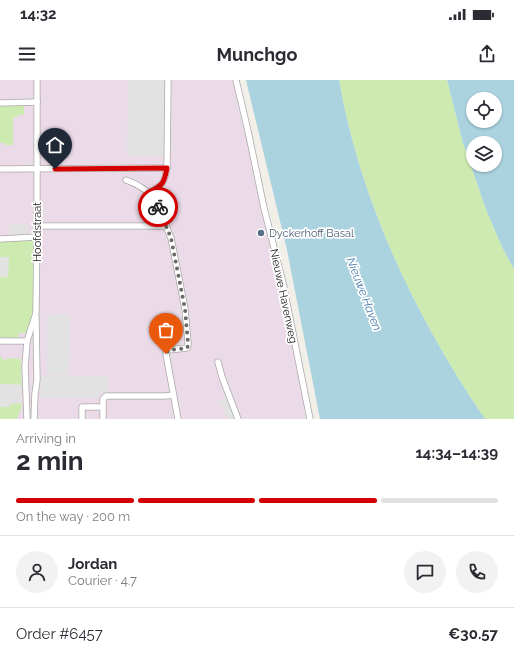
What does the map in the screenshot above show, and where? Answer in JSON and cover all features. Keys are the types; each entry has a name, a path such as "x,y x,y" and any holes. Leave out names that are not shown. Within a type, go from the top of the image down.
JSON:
{"street":[{"name":"Hoofdstraat","path":"34,419 37,373 37,80"},
{"path":"149,193 162,184 165,180 167,168 168,80"},
{"name":"Nieuwe Havenweg","path":"236,80 264,208 283,283 310,419"},
{"path":"0,102 37,102"},
{"path":"0,169 167,168"},
{"path":"126,180 135,183 149,193 158,205 171,238 185,309 188,343 188,346 184,349 169,350 166,356 178,419"},
{"path":"37,226 166,226"},
{"path":"0,239 37,237"},
{"name":"Hoofdstraat","path":"27,419 27,341 36,313"},
{"path":"0,341 27,341"},
{"path":"218,362 238,419"},
{"path":"27,394 35,394"},
{"path":"103,419 103,399 106,396 166,396 173,394"},
{"path":"82,419 82,407 103,407"}],"shaded area":[{"path":"0,80 237,80 308,419 0,419"},
{"path":"128,80 168,80 170,156 127,155"},
{"path":"9,224 29,225 28,234 9,234"},
{"path":"0,257 9,257 8,277 0,277"},
{"path":"70,314 69,375 47,375 47,315"},
{"path":"41,376 107,376 108,393 98,393 98,398 41,398"},
{"path":"0,384 22,385 21,403 10,404 9,407 0,407"},
{"path":"226,397 236,419 229,419 218,401"}],"green space":[{"path":"339,80 447,80 466,152 466,172 473,172 487,212 503,249 514,269 514,419 485,419 436,340 394,257 376,214 348,125"},
{"path":"0,106 24,106 24,115 13,117 13,145 5,145 5,143 0,143"},
{"path":"0,241 33,241 33,312 26,333 19,333 18,338 0,337"},
{"path":"0,356 5,361 8,358 21,359 22,385 0,384"},
{"path":"21,403 22,406 17,419 0,419 0,407 9,407 10,404"}],"water":[{"name":"Nieuwe Haven","path":"246,80 339,80 348,125 361,170 376,214 394,257 436,340 485,419 320,419 287,250"},
{"path":"447,80 514,80 514,269 503,249 487,212 473,172 502,172 502,136 466,136 466,152"}],"way so far":[{"path":"158,207 171,238 185,309 188,343 187,348 169,350 166,354"}],"place":[{"name":"Dyckerhoff Basal","path":"261,233"}],"route":[{"path":"55,169 167,168 165,180 155,190 149,193 158,207"}]}
